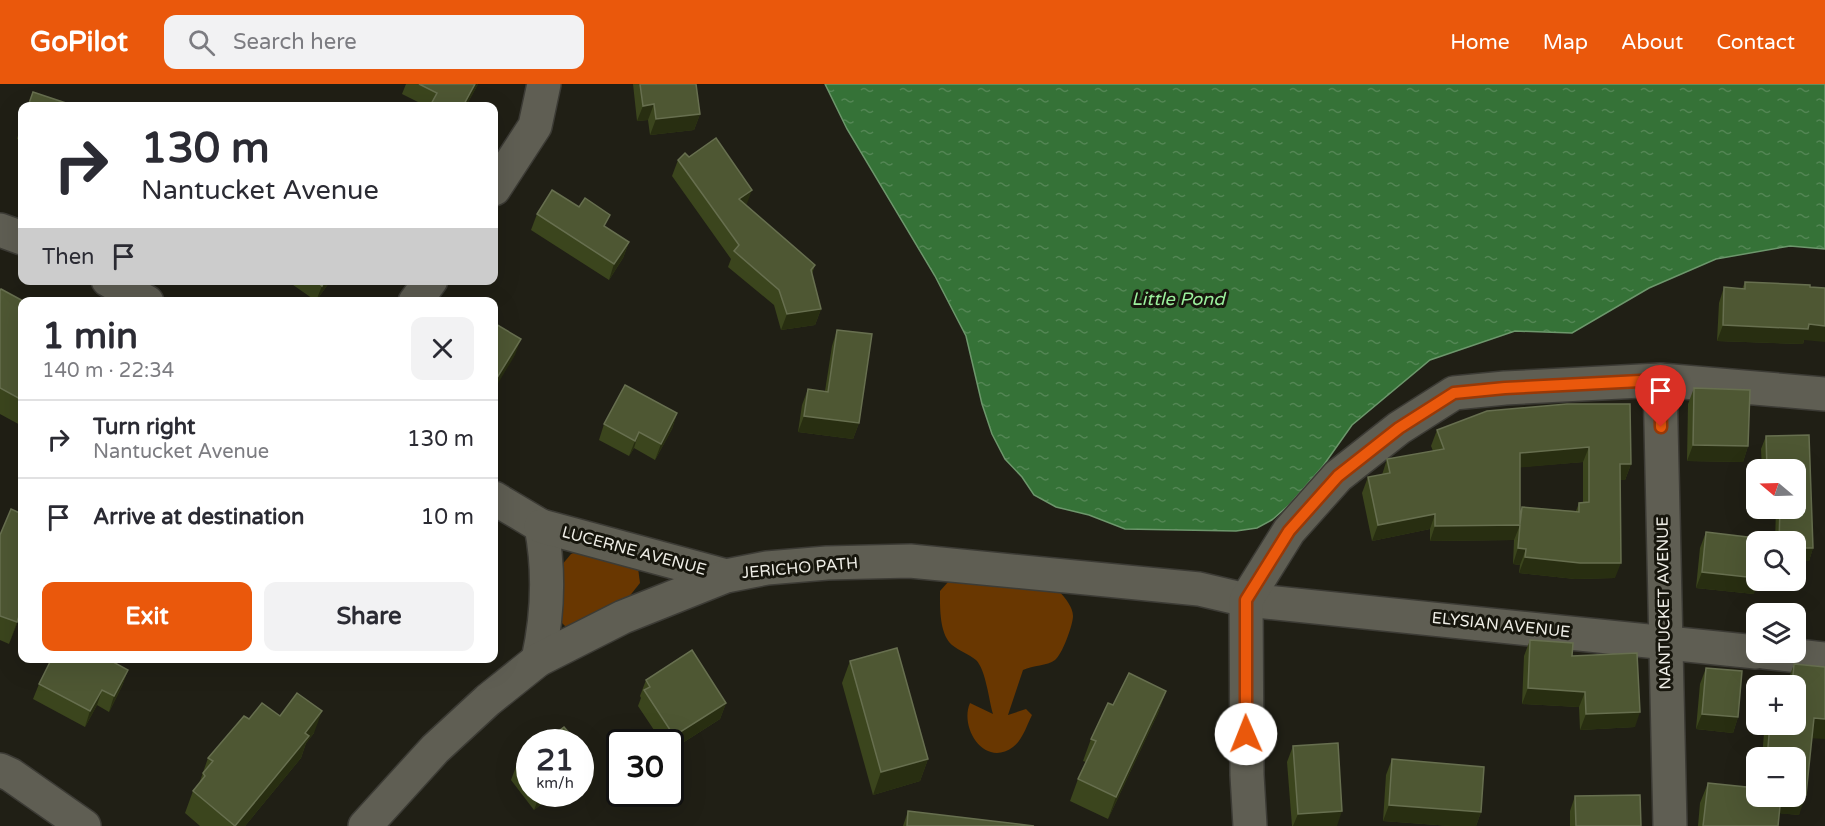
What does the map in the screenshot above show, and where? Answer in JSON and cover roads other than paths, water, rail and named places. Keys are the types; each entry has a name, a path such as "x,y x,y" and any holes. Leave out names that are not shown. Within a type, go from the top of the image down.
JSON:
{"street":[{"path":"498,183 535,126 544,84"},
{"path":"0,230 18,237"},
{"path":"117,285 138,297"},
{"path":"418,297 427,285"},
{"path":"1250,826 1247,775 1246,600 1289,531 1338,476 1399,428 1454,393 1505,388 1660,380 1825,394"},
{"name":"NANTUCKET AVENUE","path":"1660,380 1670,826"},
{"name":"LUCERNE AVENUE","path":"498,500 541,526 726,576"},
{"name":"LUCERNE AVENUE","path":"538,660 546,624 548,570 541,526"},
{"name":"JERICHO PATH","path":"364,826 435,749 538,660 623,617 726,576 766,568 827,562 910,561 1188,588 1246,600"},
{"name":"ELYSIAN AVENUE","path":"1246,600 1746,651"},
{"path":"1806,657 1825,659"},
{"path":"0,770 11,775 84,826"}],"water":[{"name":"Little Pond","path":"825,84 1825,84 1825,249 1790,246 1716,259 1649,288 1572,333 1515,331 1430,360 1352,425 1323,466 1289,505 1272,520 1257,528 1236,531 1125,529 1089,515 1056,507 1034,495 1022,477 1005,459 992,434 982,404 966,336 935,276 847,129"}]}
